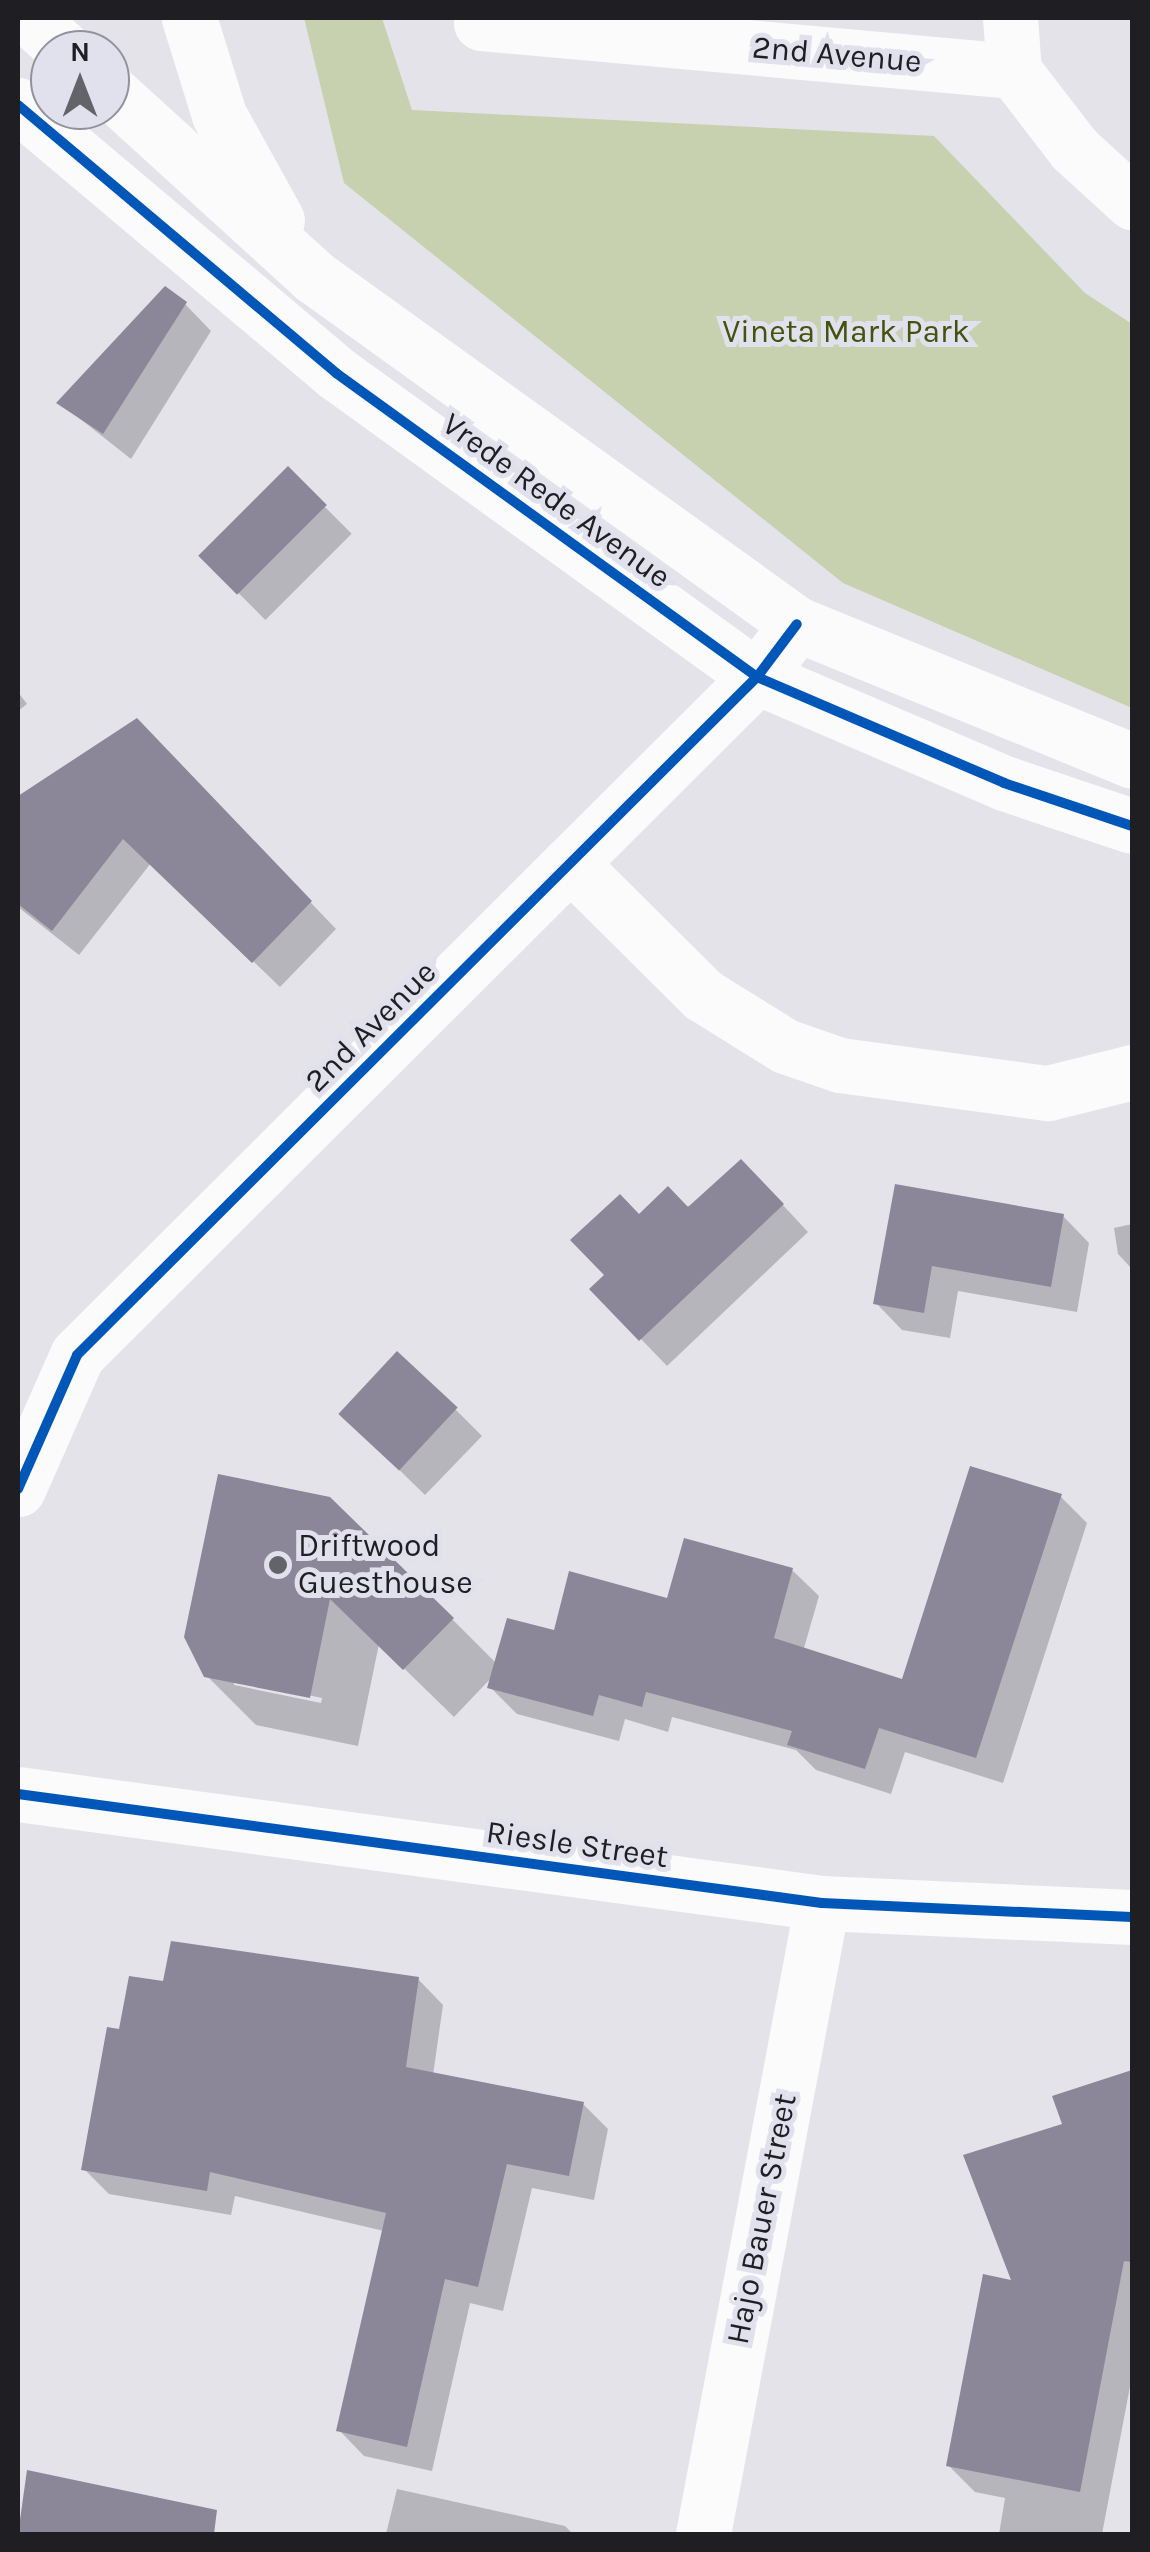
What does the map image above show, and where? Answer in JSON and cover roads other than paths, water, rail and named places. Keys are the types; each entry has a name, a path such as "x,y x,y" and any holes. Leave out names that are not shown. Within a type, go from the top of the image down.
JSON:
{"street":[{"path":"188,18 248,175 313,276"},
{"path":"1010,18 1014,71 1074,149 1132,202"},
{"name":"2nd Avenue","path":"481,23 1014,71"},
{"name":"Vrede Rede Avenue","path":"18,104 336,373 757,677 1004,784 1132,826"},
{"name":"Vrede Rede Avenue","path":"130,109 313,276 796,624 1132,761"},
{"name":"2nd Avenue","path":"18,1489 77,1355 757,677 796,624"},
{"path":"570,863 703,996 785,1046 840,1064 1048,1093 1132,1072"},
{"name":"Riesle Street","path":"18,1794 822,1903 1132,1918"},
{"name":"Hajo Bauer Street","path":"703,2534 822,1903"}],"place":[{"name":"Driftwood Guesthouse","path":"278,1565"}],"park label":[{"name":"Vineta Mark Park","path":"846,332"}]}
